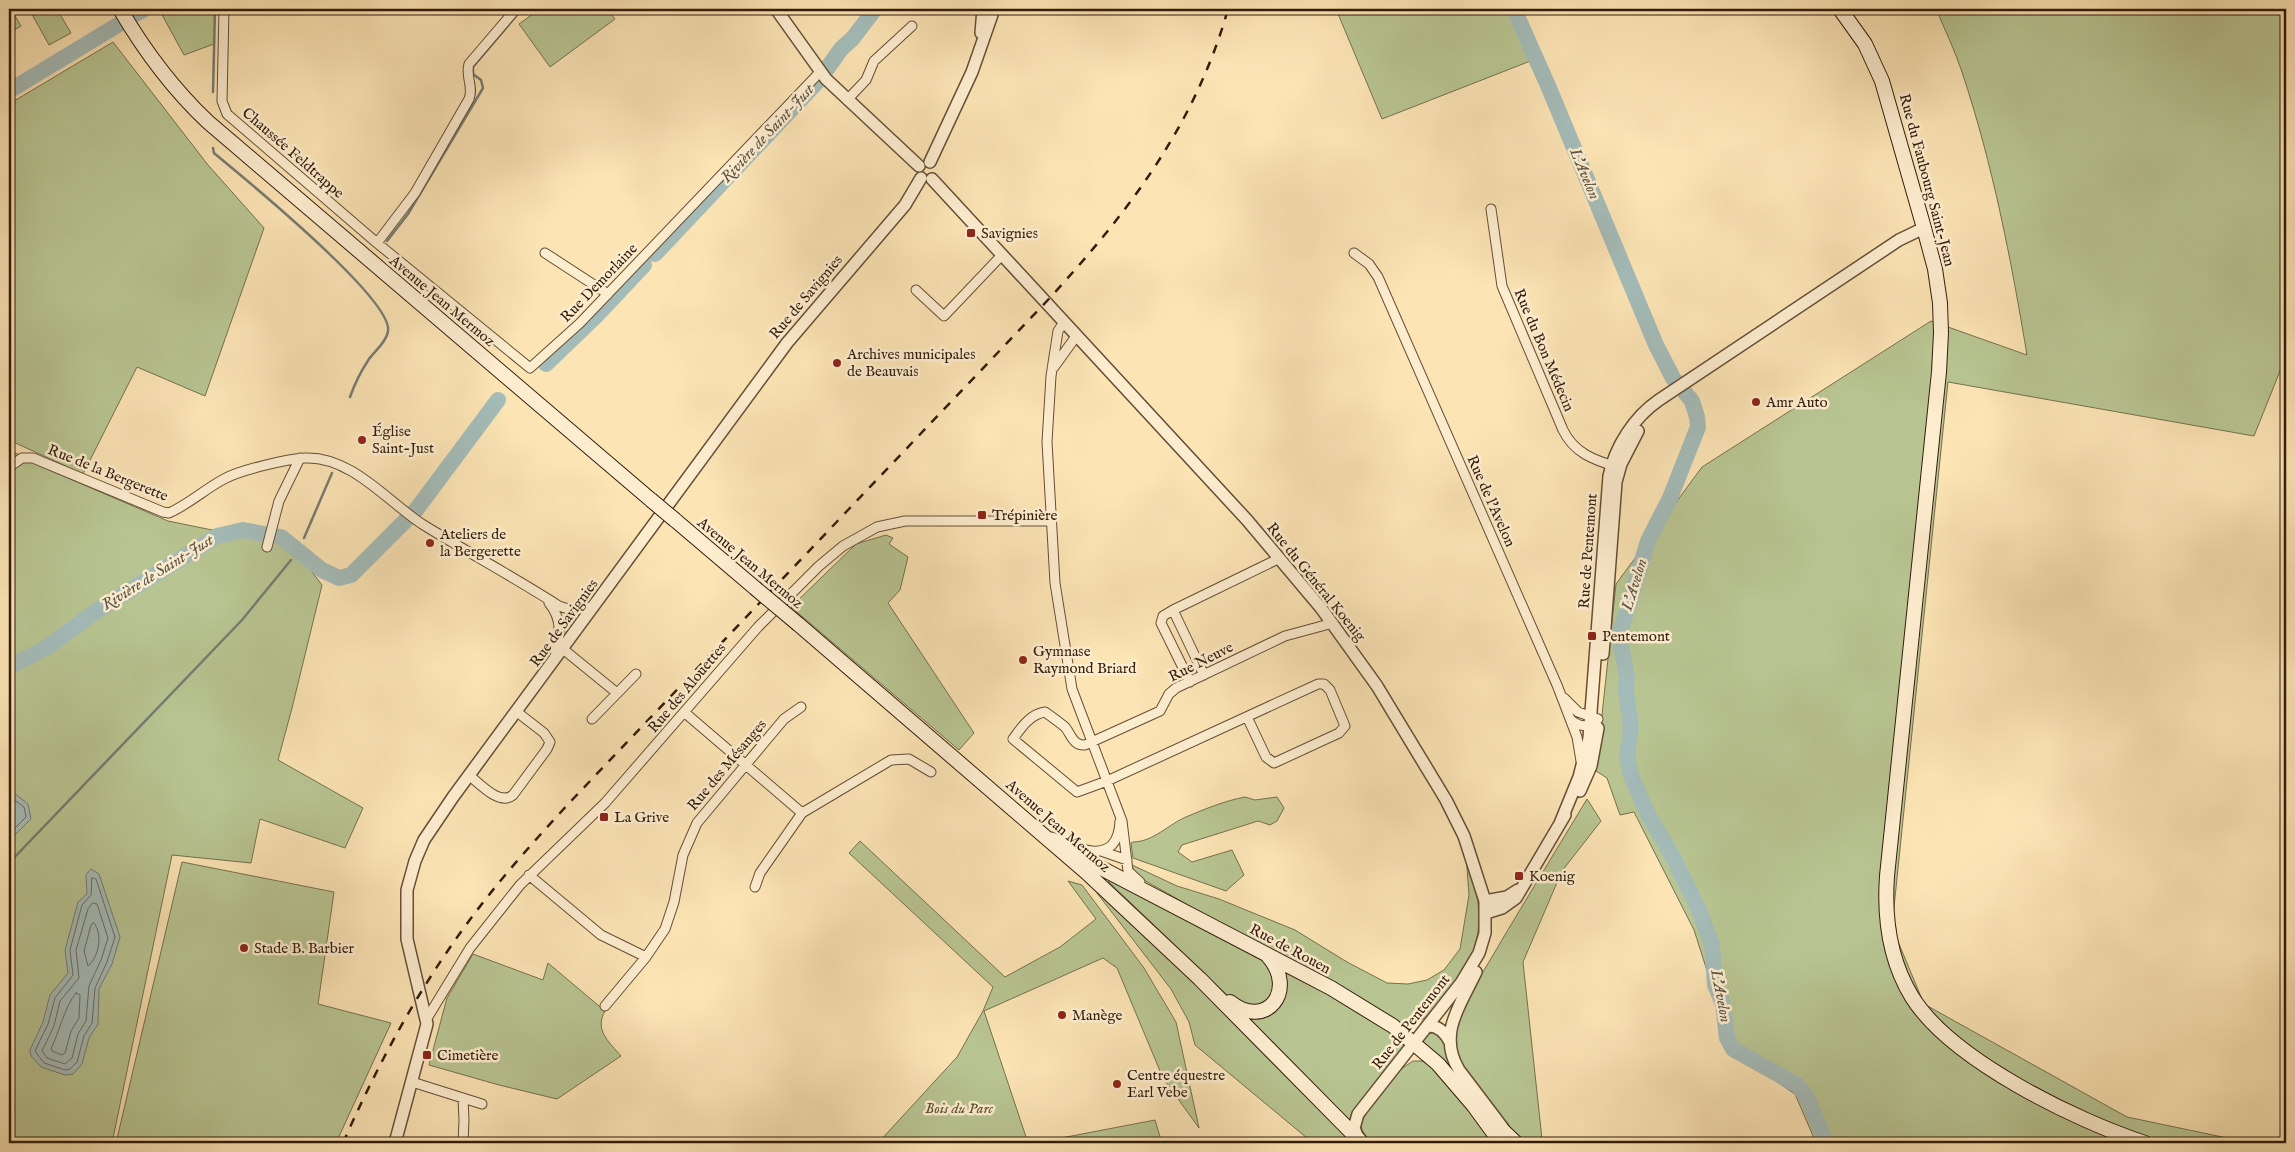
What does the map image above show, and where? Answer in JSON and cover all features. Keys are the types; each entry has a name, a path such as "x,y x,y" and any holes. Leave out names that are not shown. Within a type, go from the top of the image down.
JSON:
{"main road":[{"name":"Avenue Jean Mermoz","path":"120,9 160,68 208,122 1031,822 1200,979 1362,1143"},
{"name":"Rue du Faubourg Saint-Jean","path":"1840,9 1865,44 1882,81 1935,270 1942,333 1886,885 1887,916 1893,951 1904,982 1915,1002 1936,1027 1958,1045 2016,1084 2064,1110 2108,1130 2145,1143"},
{"name":"Rue de Rouen","path":"1031,822 1094,865 1361,1006 1414,1042 1438,1064 1510,1142"},
{"path":"1200,979 1240,1009 1250,1012 1263,1010 1276,1000 1281,985 1278,970 1267,955"}],"street":[{"name":"Chaussée Feldtrappe","path":"224,9 222,102 224,111 377,243"},
{"path":"377,243 418,188 470,99 469,64 516,9"},
{"path":"776,9 822,75 847,100 924,164 936,169 936,175 927,179 918,172 924,164 979,54 994,9"},
{"path":"979,54 984,9"},
{"path":"847,100 866,80 874,61 912,26"},
{"name":"Rue Demorlaine","path":"377,243 530,368 573,330 777,116 822,75"},
{"name":"Rue du Général Koenig","path":"927,179 1002,254 1077,335 1280,558 1333,623 1366,669 1446,800 1470,853 1485,901"},
{"name":"Rue de Savignies","path":"395,1143 422,1044 426,1020 408,947 406,925 407,890 415,860 424,840 787,343 927,179"},
{"name":"Rue du Bon Médecin","path":"1491,209 1502,286 1563,430 1569,441 1578,451 1616,467"},
{"name":"Rue de Pentemont","path":"1486,914 1509,905 1516,898 1582,789 1589,772 1594,752 1593,720 1616,467 1646,418 1673,392 1899,240 1924,228"},
{"path":"545,253 608,294"},
{"path":"916,290 944,316 1002,254"},
{"name":"Rue de l'Avelon","path":"1354,254 1369,264 1378,277 1557,685 1579,747 1581,770"},
{"path":"1064,322 1057,335 1052,371 1047,442 1055,583 1069,675 1077,705 1124,827 1127,869 1130,875 1172,906"},
{"path":"1052,371 1077,335"},
{"name":"Rue de la Bergerette","path":"9,467 22,458 33,458 169,513 225,478 300,458 320,459 346,469 374,486 416,519 565,609 577,610 593,607"},
{"path":"268,539 279,501 300,458"},
{"name":"Rue des Alouettes","path":"426,1020 476,940 529,875 605,803 649,755 744,643 788,596 835,552 860,535 885,525 914,521 1051,521"},
{"path":"1190,682 1161,623 1163,616 1280,558"},
{"name":"Rue de la Bergerette","path":"538,592 550,604 559,620 560,636 553,663"},
{"path":"1173,610 1204,675"},
{"name":"Rue Neuve","path":"1092,742 1160,711 1172,691 1204,675 1285,636 1333,623"},
{"path":"563,649 617,693"},
{"path":"592,719 636,674"},
{"path":"1092,742 1079,745 1071,738 1067,729 1043,712 1027,721 1013,739 1074,791 1107,781 1246,717 1321,684 1330,690 1345,726 1339,733 1274,763 1266,757 1246,717"},
{"path":"1557,685 1573,708 1593,720"},
{"name":"Rue des Mésanges","path":"605,1006 646,957 660,937 669,919 683,855 693,830 708,808 784,719 800,707"},
{"path":"470,776 500,799 508,799 547,749 550,742 547,736 517,712"},
{"path":"684,712 802,813"},
{"path":"1569,718 1578,724 1593,720"},
{"name":"Rue de Pentemont","path":"1561,821 1581,770 1593,720"},
{"path":"756,886 760,873 802,813 891,760 909,759 930,772"},
{"path":"1101,851 1115,838 1120,828 1120,814"},
{"path":"1046,834 1078,849 1093,852 1101,851 1126,860"},
{"path":"529,875 601,935 646,957"},
{"name":"Rue de Pentemont","path":"1362,1143 1355,1132 1356,1117 1472,967 1484,939 1485,901 1510,896 1522,886"},
{"path":"1484,939 1480,962 1452,1020 1450,1042 1454,1061 1459,1070 1510,1142"},
{"path":"1426,1026 1440,1029 1450,1042"},
{"path":"412,1082 482,1104"},
{"path":"463,1098 463,1143"}],"green space":[{"path":"9,9 11,9 21,26 9,33"},
{"path":"29,9 57,9 71,33 49,45"},
{"path":"166,9 215,9 214,44 184,55 160,11"},
{"path":"540,9 607,9 615,19 550,67 519,24"},
{"path":"1336,9 1512,9 1533,60 1382,119"},
{"path":"1936,9 2286,9 2286,356 2254,436 1948,382 1892,927 1924,1004 2127,1117 2251,1143 1816,1143 1795,1094 1725,1047 1719,1008 1694,930 1634,812 1620,815 1607,778 1596,771 1616,584 1702,467 1931,321 2027,355 2008,248 1983,142 1959,64"},
{"path":"113,42 208,165 264,228 205,396 137,367 83,474 9,440 9,104"},
{"path":"9,449 35,464 168,521 281,544 299,555 322,585 278,760 363,808 345,848 260,819 251,863 172,855 112,1143 9,1143"},
{"path":"886,535 893,538 889,544 908,557 900,590 888,603 974,733 959,750 791,607 856,544"},
{"path":"1245,797 1255,800 1277,797 1284,808 1277,821 1270,825 1258,821 1182,845 1178,852 1192,862 1232,850 1244,875 1226,891 1133,858 1131,843 1147,839 1200,811"},
{"path":"1587,799 1601,821 1562,871 1523,962 1542,1139 1547,1143 1524,1143 1492,1107 1462,1065 1456,1051 1455,1029 1457,1020 1469,995"},
{"name":"Bois du Parc","path":"860,841 1005,977 1060,947 1096,919 1068,881 1082,885 1144,968 1176,1022 1199,1128 1163,1078 1117,968 1103,958 984,1011 1028,1143 878,1143 957,1057 983,1011 993,987 849,853"},
{"path":"1466,855 1473,876 1479,914 1478,931 1468,964 1434,1008 1422,1020 1404,1027 1135,875 1132,865 1177,886 1219,899 1295,930 1347,962 1387,983 1408,984 1427,980 1444,970 1460,949 1469,895"},
{"name":"Stade B. Barbier","path":"182,862 334,892 318,1004 391,1023 336,1143 116,1143"},
{"path":"1112,880 1264,960 1277,982 1270,1000 1253,1008 1229,997 1108,881"},
{"path":"1097,893 1105,895 1355,1143 1313,1143 1195,1045 1189,1022 1171,989"},
{"path":"473,954 543,980 548,963 605,1011 601,1024 602,1030 608,1041 621,1056 557,1099 429,1065 447,998"},
{"path":"1282,969 1366,1015 1406,1043 1349,1120 1245,1016 1270,1011"},
{"path":"1432,1031 1443,1037 1450,1064 1446,1065 1419,1040"},
{"path":"1413,1061 1422,1061 1433,1066 1498,1143 1371,1143 1362,1130 1361,1123 1395,1073"},
{"path":"1155,1120 1162,1143 1035,1143"}],"water":[{"path":"9,789 28,804 31,819 9,841"},
{"path":"91,869 99,874 120,937 112,964 99,989 98,1024 89,1038 82,1064 73,1074 65,1075 41,1067 31,1056 30,1050 43,1022 50,995 68,973 65,950 78,902 87,894 86,875"}],"waterway":[{"path":"130,17 145,9"},
{"path":"213,92 215,9"},
{"path":"387,241 408,214 483,88 481,80 473,74 473,67 522,9"},
{"name":"Rivière de Saint-Just","path":"655,254 819,80 841,49 853,38 875,9"},
{"name":"L'Avelon","path":"1514,9 1656,345 1673,378 1692,401 1697,417 1698,427 1670,498 1648,541 1619,636 1627,676 1626,691 1631,728 1627,756 1631,776 1648,814 1673,857 1699,910 1712,945 1715,985 1723,1004 1727,1038 1733,1049 1797,1085 1807,1097 1826,1143"},
{"path":"9,91 121,23"},
{"path":"213,148 214,153 314,239 343,267 367,293 383,315 388,331 387,335 363,368 350,397"},
{"name":"Rivière de Saint-Just","path":"546,364 596,316 644,265"},
{"name":"Rivière de Saint-Just","path":"9,667 46,648 92,614 217,536 243,530 281,537 322,570 339,578 351,575 416,510 498,400"},
{"path":"304,538 332,473"},
{"path":"9,863 242,620 291,560"}],"railway":[{"path":"343,1143 384,1058 430,977 478,909 504,877 572,800 1046,302 1104,236 1155,166 1177,130 1197,92 1214,52 1228,9"}],"place":[{"name":"Savignies","path":"971,233"},
{"name":"Archives municipales de Beauvais","path":"837,363"},
{"name":"Amr Auto","path":"1756,402"},
{"name":"Église Saint-Just","path":"362,440"},
{"name":"Trépinière","path":"982,515"},
{"name":"Ateliers de la Bergerette","path":"430,543"},
{"name":"Pentemont","path":"1592,636"},
{"name":"Gymnase Raymond Briard","path":"1023,660"},
{"name":"La Grive","path":"604,817"},
{"name":"Koenig","path":"1519,876"},
{"name":"Stade B. Barbier","path":"244,948"},
{"name":"Manège","path":"1062,1015"},
{"name":"Cimetière","path":"427,1055"},
{"name":"Centre équestre Earl Vebe","path":"1117,1084"}]}
